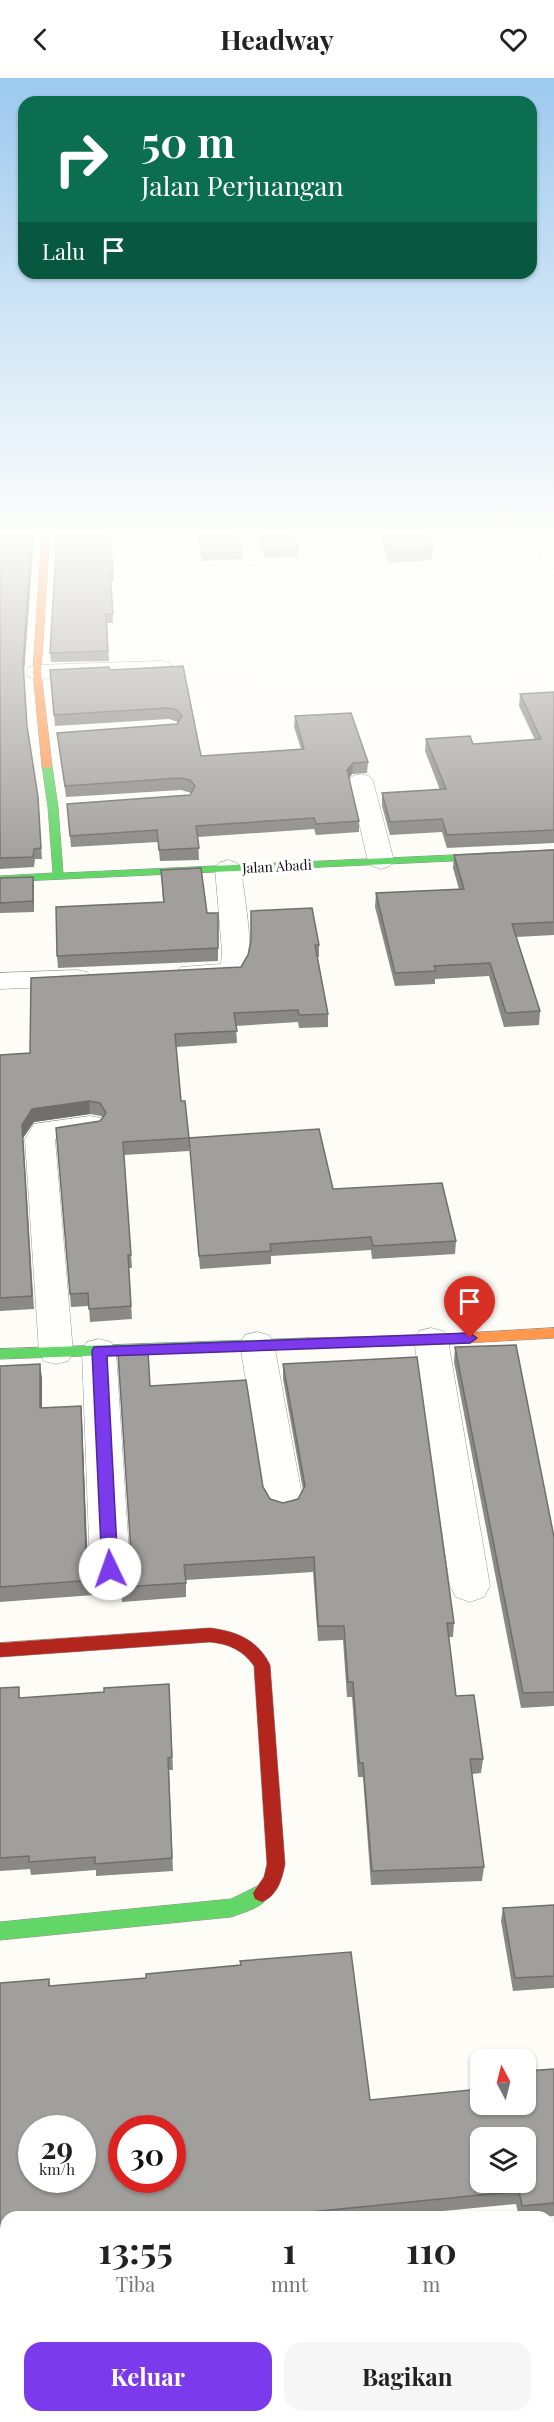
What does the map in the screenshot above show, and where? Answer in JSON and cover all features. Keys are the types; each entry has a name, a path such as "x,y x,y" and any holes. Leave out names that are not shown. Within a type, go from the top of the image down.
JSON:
{"street":[{"path":"39,644 37,672 42,736 65,806 58,875"},
{"path":"37,672 169,668"},
{"path":"42,736 65,734"},
{"path":"361,781 381,861"},
{"name":"Jalan Abadi","path":"0,879 554,854"},
{"path":"168,974 234,970 236,951 228,868"},
{"path":"0,981 108,977"},
{"path":"56,1352 40,1139 45,1131 90,1125"},
{"path":"0,1354 431,1340 554,1333"},
{"path":"431,1340 470,1586"},
{"path":"257,1344 284,1501"},
{"path":"99,1351 110,1569"},
{"path":"0,1650 210,1635 230,1637 253,1649 262,1665 276,1864 272,1883 264,1892 252,1901 231,1908 0,1931"}],"building":[{"path":"0,644 24,644 23,663 27,726 38,797 41,848 34,849 33,857 0,858"},
{"path":"51,644 108,644 108,651 50,653"},
{"path":"183,666 201,756 304,749 295,716 351,713 368,762 353,763 347,770 359,821 316,824 314,818 196,826 199,848 159,850 157,830 70,836 67,804 190,795 195,786 190,780 180,778 65,786 57,733 177,724 182,716 177,710 168,708 54,715 50,670 109,667 110,670"},
{"path":"554,692 554,830 447,835 442,819 390,822 382,793 446,789 426,739 470,736 473,744 541,739 520,694"},
{"path":"554,850 554,922 512,924 540,1011 506,1013 490,963 434,966 436,971 395,973 376,893 464,889 454,855"},
{"path":"201,868 207,913 218,913 218,948 57,956 56,907 164,902 161,870"},
{"path":"33,877 33,901 0,903 0,878"},
{"path":"312,908 319,945 315,945 328,1014 299,1015 298,1010 234,1013 237,1031 175,1034 181,1101 185,1101 189,1138 123,1142 131,1255 128,1255 131,1306 89,1309 88,1293 70,1294 56,1128 100,1121 106,1113 100,1103 89,1101 32,1109 22,1125 32,1296 0,1298 0,1055 30,1053 31,978 241,967 248,955 251,941 251,911"},
{"path":"319,1129 333,1189 442,1183 456,1241 373,1246 371,1237 270,1244 271,1251 199,1256 189,1138"},
{"path":"516,1345 554,1537 554,1692 523,1693 455,1347"},
{"path":"148,1351 150,1386 246,1380 263,1487 270,1499 283,1503 298,1499 305,1486 283,1364 417,1357 454,1623 447,1623 456,1696 474,1695 483,1759 470,1759 484,1867 372,1871 363,1763 359,1763 353,1682 348,1682 344,1626 318,1626 314,1557 184,1565 186,1583 121,1587 120,1578 0,1587 0,1366 40,1364 40,1408 81,1406 86,1553 94,1567 109,1571 123,1567 131,1553 118,1353"},
{"path":"169,1684 172,1757 168,1758 172,1858 95,1864 95,1857 29,1862 29,1856 0,1858 0,1688 19,1687 19,1698 104,1692 104,1688"},
{"path":"554,1905 554,1976 515,1978 503,1908"},
{"path":"351,1952 370,2100 470,2090 470,2115 536,2115 536,2070 554,2069 554,2203 522,2206 519,2193 536,2193 536,2127 470,2127 470,2193 499,2193 321,2211 0,2211 0,1983 49,1979 49,1986 146,1978 146,1974 241,1965 240,1961"}],"traffic: fast":[{"path":"47,766 53,807 58,875"},
{"path":"0,879 473,857"},
{"path":"0,1354 308,1343"},
{"path":"0,1931 231,1908 248,1902 262,1893"}],"traffic: slow":[{"path":"39,644 37,672 47,766"},
{"path":"473,857 554,853"},
{"path":"308,1343 431,1340 554,1333"}],"traffic: jam":[{"path":"0,1650 210,1635 233,1640 252,1652 262,1665 276,1864 272,1881 262,1893"}],"route":[{"path":"110,1569 99,1351 238,1344 470,1338"}]}
